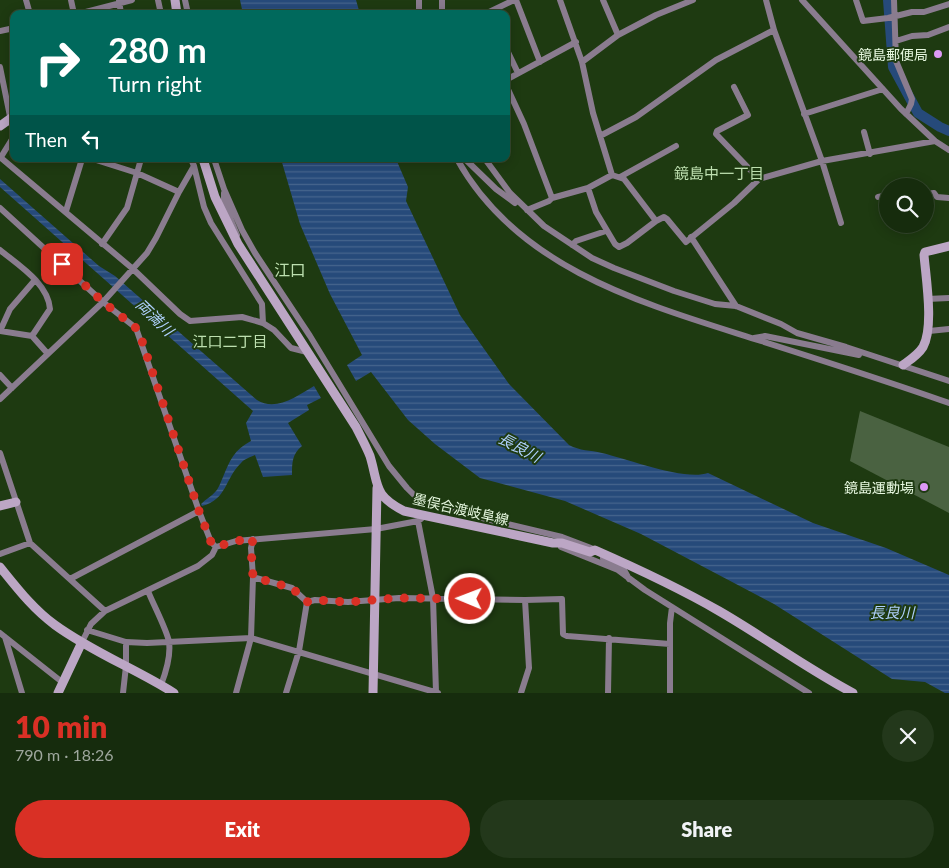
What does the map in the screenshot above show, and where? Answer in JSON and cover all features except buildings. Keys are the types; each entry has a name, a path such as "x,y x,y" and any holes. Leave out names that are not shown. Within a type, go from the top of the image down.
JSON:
{"main road":[{"path":"0,126 10,118"},
{"name":"墨俣合渡岐阜線","path":"204,162 215,197 238,244 356,427 366,446 377,488 384,499 404,511 553,544 562,543 590,552 595,550 628,564 718,610 809,669 853,693"},
{"path":"903,365 919,352 929,331 925,252 949,246"},
{"path":"373,693 377,488"},
{"path":"0,506 16,502"},
{"path":"0,567 29,603 54,624 82,642 161,684 174,693"},
{"path":"58,693 82,642"}],"street":[{"path":"92,10 132,0"},
{"path":"496,10 515,0 540,62"},
{"path":"560,0 582,62 593,113 612,175"},
{"path":"603,0 618,35"},
{"path":"582,62 618,35 656,15 693,0"},
{"path":"766,0 774,30 822,161 841,224"},
{"path":"802,0 906,114 935,142 949,150"},
{"path":"856,0 863,21 892,18 912,12 924,12 949,4"},
{"path":"894,0 892,18 896,41 896,61 912,99 906,114"},
{"path":"896,41 912,36 928,35 949,26"},
{"path":"600,136 636,118 716,60 774,30"},
{"path":"510,78 576,42"},
{"path":"510,56 518,73"},
{"path":"0,68 10,108"},
{"path":"734,87 748,115 717,131 716,134 760,179"},
{"path":"804,114 883,89"},
{"path":"510,94 524,124 552,198"},
{"path":"864,132 870,154"},
{"path":"10,142 0,157 66,211 180,314 190,321 242,317 263,323 274,330 291,348 307,352"},
{"path":"588,188 596,212 614,244 618,247 627,243 656,221 664,218 667,219 686,242 760,179 822,161 935,142"},
{"path":"620,177 676,146"},
{"path":"66,211 81,162"},
{"path":"102,162 137,173 179,192"},
{"path":"102,244 127,208 140,162"},
{"path":"192,162 204,207 211,223 262,304 263,323"},
{"path":"215,162 224,189 242,230 255,253 310,336 388,466 407,488 416,497 440,508 562,537 595,550 595,553 623,568 629,578"},
{"path":"459,162 476,188 494,209 532,244 557,262 610,289 682,316 949,403"},
{"path":"468,162 496,189 525,208 549,202 552,198 588,188 612,175 620,177 656,221"},
{"path":"487,162 510,193 544,226 592,258 674,291 715,304 736,306 781,324 797,333 949,381"},
{"path":"0,399 104,300 147,253 194,166"},
{"path":"224,189 224,203 236,232 238,244"},
{"path":"934,193 936,197 949,198"},
{"path":"0,208 136,328 140,335 199,511 211,542 216,547"},
{"path":"572,245 576,241 606,230"},
{"path":"691,238 736,306"},
{"path":"0,250 36,280 44,291 50,308 32,336"},
{"path":"36,280 10,309 0,331 32,336 48,354"},
{"path":"927,300 949,298"},
{"path":"929,331 949,329"},
{"path":"751,338 764,336 878,358"},
{"path":"0,375 12,388"},
{"path":"0,453 30,543 105,612"},
{"path":"70,579 199,511"},
{"path":"82,642 87,630 95,619 105,612 198,566 212,555 216,547 236,541 253,539 376,529 428,516"},
{"path":"87,630 126,642 147,643 252,638 437,693 433,598 418,520"},
{"path":"236,693 252,638 253,577 251,548 253,539"},
{"path":"0,554 30,543"},
{"path":"553,544 618,570 672,607 721,636 797,690 809,693"},
{"path":"253,577 292,588 307,602 399,598 562,599 563,634 567,636 670,644"},
{"path":"148,591 169,642 169,659 161,684"},
{"path":"521,693 529,668 525,600"},
{"path":"286,693 299,651 307,602"},
{"path":"670,693 672,607"},
{"path":"2,635 62,682"},
{"path":"2,635 4,636 22,693"},
{"path":"608,693 609,638"},
{"path":"123,693 126,642"}],"green space":[{"name":"鏡島運動場","path":"860,411 949,447 949,513 850,461"}],"water":[{"path":"240,0 356,0 359,10 242,10"},
{"name":"長良川","path":"282,162 397,162 408,187 406,201 460,315 509,384 569,445 671,472 698,475 708,473 813,523 886,548 949,575 949,693 945,693 925,682 892,679 774,604 641,534 565,501 480,478 435,444 408,420 371,372 356,381 347,365 362,355 330,294 300,224"},
{"name":"両満川","path":"0,179 257,400 264,403 279,403 294,398 314,386 321,398 307,405 309,410 288,423 302,446 294,456 292,475 263,477 255,455 244,460 236,469 216,499 202,506 201,504 218,488 233,456 240,448 251,441 246,423 253,411 0,187"}],"waterway":[{"path":"888,0 893,67 918,113 949,131"}],"place":[{"name":"鏡島郵便局","path":"938,54"},
{"name":"鏡島運動場","path":"924,487"}],"district":[{"name":"鏡島中一丁目","path":"719,173"},
{"name":"江口","path":"290,269"},
{"name":"江口二丁目","path":"230,341"}],"route":[{"path":"62,264 103,302 136,328 140,335 199,511 211,542 216,547 236,541 253,539 251,548 253,577 292,588 307,602 315,600 348,602 399,598 470,599"}]}
